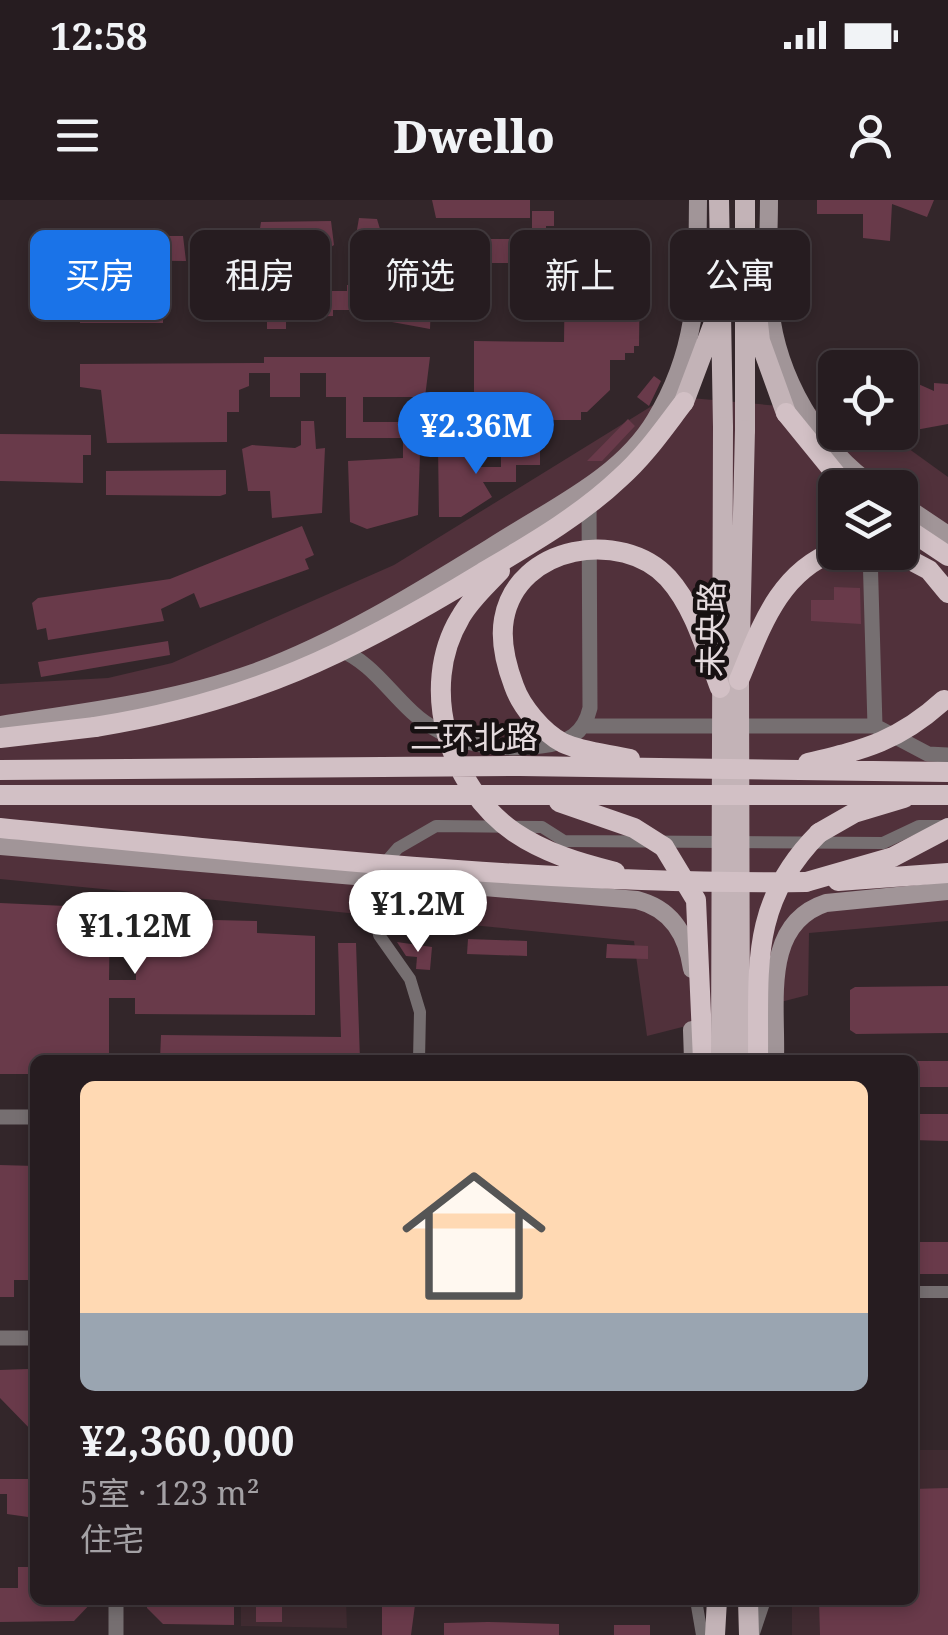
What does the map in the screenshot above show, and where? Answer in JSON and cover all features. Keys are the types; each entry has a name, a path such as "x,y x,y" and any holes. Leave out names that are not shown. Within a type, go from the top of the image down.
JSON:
{"highway":[{"path":"0,738 173,713 294,675 390,629 527,546 617,482 684,402"},
{"path":"786,413 832,470"},
{"path":"918,536 948,556"},
{"path":"527,546 473,600 452,637 442,699 454,756 480,799 512,831 559,856 662,884"},
{"path":"662,767 563,743 518,698 504,659 504,618 516,588 548,558 598,548 634,552 666,576 688,604 729,684"},
{"path":"729,684 773,601 808,561 818,557"},
{"path":"918,564 929,570 948,593"},
{"path":"780,770 882,745 914,727 944,700 948,690"},
{"name":"二环北路","path":"0,770 662,767 948,772"},
{"path":"538,795 634,828 664,847 681,870 696,900 703,1055"},
{"path":"758,1055 764,916 795,857 818,833 854,814 915,795"},
{"name":"二环北路","path":"0,796 948,795"},
{"path":"806,882 894,857 948,827"},
{"path":"0,828 389,866 662,884 806,882 948,873"}],"main road":[{"path":"0,724 182,693 250,674 324,642 445,575 589,486 653,424 681,366 697,307 698,200"},
{"name":"未央路","path":"719,200 719,230"},
{"path":"769,200 770,307 783,362 820,438 854,470"},
{"path":"745,204 760,341 786,413"},
{"name":"未央路","path":"721,1055 729,684 745,430 745,204"},
{"path":"684,402 715,320"},
{"name":"未央路","path":"720,320 740,1055"},
{"path":"918,516 948,535"},
{"path":"0,846 637,900 658,908 677,924 688,950 693,1055"},
{"path":"775,1055 778,964 788,926 811,908 826,903 948,891"},
{"path":"714,1635 717,1605"},
{"path":"748,1605 751,1635"}],"street":[{"path":"586,726 590,708 589,486"},
{"path":"871,570 876,726"},
{"path":"324,642 358,656 425,723 481,746 529,748 567,740 586,726 876,726 928,754 948,755"},
{"path":"419,1055 420,1012 410,978 379,935 371,879 398,848 436,826 542,827 564,841 884,843 918,826 948,827"},
{"path":"0,1117 30,1117"},
{"path":"918,1292 948,1292"},
{"path":"0,1338 30,1338"},
{"path":"116,1605 116,1635"},
{"path":"697,1605 702,1635"},
{"path":"751,1635 763,1605"}],"shaded area":[{"path":"668,396 818,409 818,450 911,450 948,477 948,921 809,933 808,995 647,1036 634,941 0,879 0,684 108,678 172,663 394,565"},
{"path":"918,1450 948,1450 948,1635 792,1635 792,1605 918,1605"},
{"path":"241,1605 346,1605 347,1628 241,1626"}],"building":[{"path":"432,200 530,200 530,218 436,218"},
{"path":"817,200 934,200 927,217 892,204 890,241 863,238 863,214 817,214"},
{"path":"532,211 554,211 554,226 532,230"},
{"path":"359,218 377,219 380,229 401,230 357,230"},
{"path":"331,221 334,245 330,248 330,230 260,230 261,222"},
{"path":"170,236 183,236 186,261 170,261"},
{"path":"490,239 510,239 510,263 490,263"},
{"path":"350,285 350,310 333,310 333,316 330,291 347,291"},
{"path":"80,320 163,320 163,323"},
{"path":"267,320 306,320 286,322 286,329 267,329"},
{"path":"430,320 430,329 392,322"},
{"path":"564,320 639,320 639,346 634,346 634,353 625,353 625,360 610,360 610,390 587,412 581,412 581,420 519,420 519,429 506,429 506,419 474,419 474,341 564,342"},
{"path":"264,357 430,357 425,397 363,397 363,422 421,422 418,515 367,529 350,522 348,461 403,458 403,438 346,438 346,397 326,397 326,373 300,373 300,397 270,397 270,373 249,373 249,386 239,390 239,412 227,412 227,442 107,443 101,390 80,387 80,364 264,363"},
{"path":"654,376 661,381 649,406 637,397"},
{"path":"934,383 948,384 948,424 918,430 918,384 934,391"},
{"path":"628,419 635,426 602,461 587,461"},
{"path":"301,421 314,421 316,449 325,448 322,513 272,518 270,491 248,491 242,449 252,445 295,448 301,445"},
{"path":"0,434 91,435 91,455 83,455 83,483 0,481"},
{"path":"519,443 540,443 540,465 516,465 516,482 483,482 492,497 461,517 439,517 438,447 474,449 474,467 501,467 501,449 519,449"},
{"path":"226,470 226,494 220,496 106,495 106,471"},
{"path":"302,526 314,555 305,559 309,569 200,608 194,593 161,609 164,621 48,640 46,628 37,630 32,603 38,598 170,579"},
{"path":"834,587 860,588 861,624 811,621 811,600 834,600"},
{"path":"168,641 170,655 41,677 38,662"},
{"path":"0,903 110,908 109,980 136,980 136,908 214,920 257,921 257,933 315,936 315,1015 135,1014 135,998 109,998 109,1055 30,1055 30,1074 0,1074"},
{"path":"468,939 527,941 527,956 467,954"},
{"path":"397,942 432,947 430,970 416,969 417,957 406,956"},
{"path":"338,943 356,943 360,1055 160,1055 161,1035 341,1037"},
{"path":"607,944 648,946 648,959 606,958"},
{"path":"948,986 948,1033 856,1034 850,1030 850,990 855,987"},
{"path":"918,1061 948,1061 948,1087 918,1087"},
{"path":"918,1114 948,1114 948,1141 918,1140"},
{"path":"0,1165 30,1166 28,1280 14,1280 14,1297 0,1297"},
{"path":"918,1242 948,1242 948,1274 918,1274"},
{"path":"0,1370 30,1371 30,1429 0,1398"},
{"path":"0,1479 30,1479 30,1516 7,1514 7,1494 0,1494"},
{"path":"948,1488 948,1635 820,1635 819,1605 918,1605 918,1489"},
{"path":"18,1567 30,1567 30,1605 89,1605 74,1621 0,1622 0,1588 18,1588"},
{"path":"234,1605 234,1625 163,1624 147,1608"},
{"path":"256,1605 282,1605 282,1622 256,1622"},
{"path":"382,1605 415,1605 411,1635 382,1635"},
{"path":"444,1623 559,1624 559,1635 444,1635"},
{"path":"614,1625 650,1625 650,1635 614,1635"}]}
